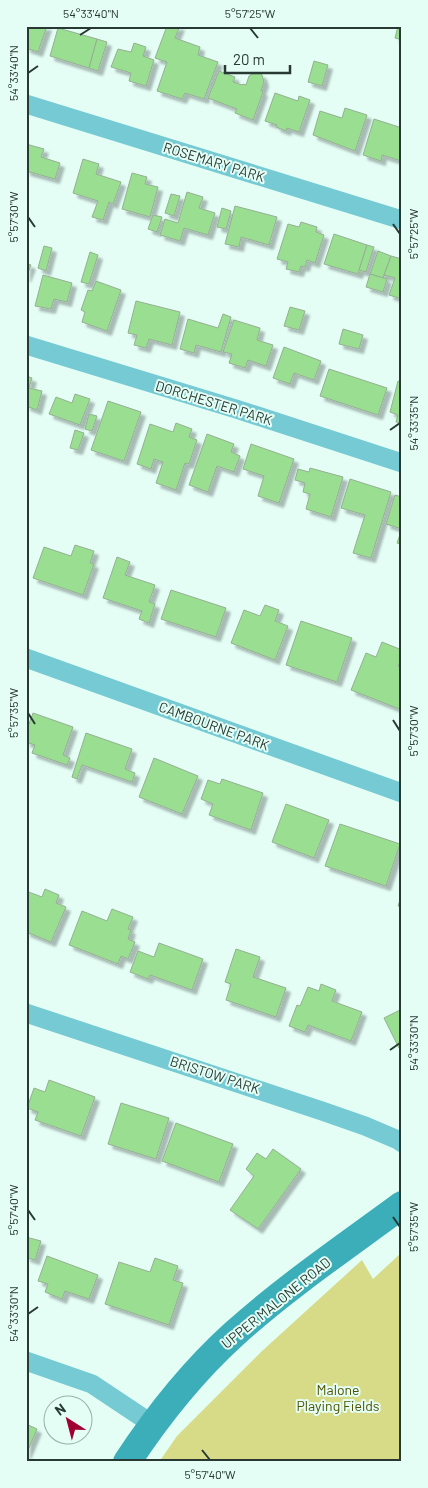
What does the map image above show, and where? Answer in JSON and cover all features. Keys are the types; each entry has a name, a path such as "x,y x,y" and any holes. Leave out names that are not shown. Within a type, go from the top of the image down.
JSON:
{"main road":[{"name":"UPPER MALONE ROAD","path":"127,1462 152,1424 185,1383 234,1334 295,1284 402,1205"}],"street":[{"name":"ROSEMARY PARK","path":"26,104 402,220"},
{"name":"DORCHESTER PARK","path":"26,346 226,406 402,463"},
{"name":"CAMBOURNE PARK","path":"26,658 402,793"},
{"name":"BRISTOW PARK","path":"26,1013 366,1126 402,1143"},
{"path":"26,1361 92,1384 152,1424"}],"green space":[{"name":"Malone Playing Fields","path":"402,1252 402,1462 159,1462 177,1436 261,1352 362,1260 373,1279"}],"building":[{"path":"26,26 47,26 38,52 26,48"},
{"path":"167,26 180,26 175,38 200,47 198,55 218,62 204,99 185,93 182,99 157,91 167,62 155,58"},
{"path":"398,26 402,26 402,40 395,38"},
{"path":"58,28 97,39 89,68 50,56"},
{"path":"97,39 107,42 98,71 89,68"},
{"path":"134,43 146,47 143,56 154,60 146,86 129,81 131,73 111,67 118,49 131,52"},
{"path":"314,61 328,65 322,86 308,82"},
{"path":"219,71 235,77 233,82 242,85 246,85 249,76 252,74 259,73 262,75 264,82 261,91 263,92 253,120 235,113 237,109 208,98"},
{"path":"275,93 298,101 299,96 310,100 299,132 287,128 286,131 276,127 277,125 265,121"},
{"path":"345,108 367,115 355,151 313,135 320,111 342,118"},
{"path":"374,119 402,128 401,161 382,155 381,161 363,155"},
{"path":"26,144 44,149 41,157 60,163 55,179 26,171"},
{"path":"83,159 99,164 96,174 121,182 113,204 109,202 103,220 92,217 98,201 73,193"},
{"path":"132,173 147,177 145,184 158,187 150,217 122,209"},
{"path":"187,192 203,197 199,208 215,213 208,235 184,228 180,241 160,235 165,219 178,223"},
{"path":"171,194 180,196 174,216 165,213"},
{"path":"235,206 277,217 269,245 241,237 239,247 225,244"},
{"path":"222,208 231,211 226,229 217,227"},
{"path":"153,215 162,217 157,232 148,229"},
{"path":"301,222 317,227 316,232 324,235 315,263 307,260 305,267 301,266 299,272 286,269 288,262 277,259 288,224 299,227"},
{"path":"334,234 367,245 358,274 324,264"},
{"path":"367,245 374,247 366,272 359,270"},
{"path":"44,246 52,248 46,271 38,268"},
{"path":"378,251 391,256 383,278 370,274"},
{"path":"90,252 98,255 89,284 81,282"},
{"path":"391,256 402,259 402,299 389,295 395,278 384,275"},
{"path":"26,263 31,265 26,278"},
{"path":"370,274 387,279 383,292 366,287"},
{"path":"43,275 72,283 67,302 54,299 51,309 35,306"},
{"path":"96,281 121,290 107,331 82,322 85,312 81,310 88,290 92,291"},
{"path":"136,301 180,312 172,345 149,339 146,348 134,345 137,335 128,333"},
{"path":"290,307 305,311 299,330 284,326"},
{"path":"223,314 231,317 221,352 196,345 194,353 180,349 188,319 218,328"},
{"path":"234,320 260,328 257,340 273,345 266,366 248,360 245,368 229,363 232,354 223,352"},
{"path":"343,329 363,335 359,349 339,344"},
{"path":"284,347 321,361 314,380 294,373 290,384 273,378"},
{"path":"329,369 387,388 378,415 320,396"},
{"path":"26,376 32,378 29,388 42,391 37,410 26,406"},
{"path":"398,381 402,382 402,423 396,422 398,415 390,412"},
{"path":"75,394 90,399 80,425 49,414 56,397 72,403"},
{"path":"108,401 141,412 124,461 91,450"},
{"path":"89,414 97,416 92,431 85,429"},
{"path":"176,423 192,429 189,437 197,440 189,464 185,463 176,490 156,483 163,462 154,459 151,469 137,464 150,424 173,432"},
{"path":"75,430 84,433 78,450 70,448"},
{"path":"207,434 234,444 231,452 240,456 234,472 217,466 208,492 189,485"},
{"path":"251,444 294,459 279,503 258,496 264,476 243,469"},
{"path":"310,468 343,477 331,517 306,509 310,494 303,492 305,483 295,480 298,469 309,472"},
{"path":"350,479 391,492 371,558 353,553 365,515 341,508"},
{"path":"395,495 402,497 402,529 386,524"},
{"path":"402,529 402,545 397,543"},
{"path":"75,545 94,551 90,563 94,564 83,595 33,578 44,547 71,556"},
{"path":"117,557 130,562 125,575 155,585 149,602 155,604 149,623 139,619 142,611 103,598"},
{"path":"171,590 226,608 216,637 161,619"},
{"path":"265,605 279,610 275,621 288,626 275,660 231,643 244,610 260,616"},
{"path":"301,621 352,638 337,682 286,665"},
{"path":"382,642 402,650 402,658 398,666 402,668 402,710 351,690 366,653 376,657"},
{"path":"33,713 73,727 63,755 70,758 67,765 32,753 35,745 26,742 26,732"},
{"path":"86,733 132,749 125,769 135,773 132,782 82,765 77,779 72,777"},
{"path":"154,758 198,776 182,814 139,797"},
{"path":"222,779 263,793 251,830 209,815 213,804 201,799 208,780 220,784"},
{"path":"286,804 329,820 314,858 272,842"},
{"path":"340,824 400,844 386,886 325,866"},
{"path":"45,889 59,895 56,903 66,907 51,942 26,932 26,891 42,897"},
{"path":"402,894 402,907 398,906"},
{"path":"112,909 133,917 128,929 131,930 128,939 135,942 128,959 121,956 118,964 69,945 82,911 107,921"},
{"path":"159,943 203,959 192,990 150,975 148,979 130,972 138,951 154,957"},
{"path":"236,949 260,957 253,977 286,988 276,1017 226,1000 231,984 225,982"},
{"path":"321,984 336,990 332,1001 362,1012 351,1041 308,1025 305,1032 289,1026 297,1005 300,1006 308,987 319,991"},
{"path":"402,1009 402,1047 399,1048 384,1018"},
{"path":"49,1080 95,1097 81,1136 35,1120 38,1112 27,1108 34,1088 45,1092"},
{"path":"121,1103 169,1118 156,1159 108,1144"},
{"path":"176,1123 233,1144 219,1182 162,1161"},
{"path":"273,1149 301,1169 258,1229 230,1210 254,1176 246,1169 257,1153 266,1159"},
{"path":"26,1237 41,1241 35,1260 26,1257"},
{"path":"47,1256 98,1275 89,1299 65,1291 62,1299 45,1292 48,1284 38,1281"},
{"path":"155,1258 178,1266 173,1280 183,1283 169,1325 105,1304 119,1262 150,1272"},
{"path":"26,1424 37,1429 26,1455"}]}
